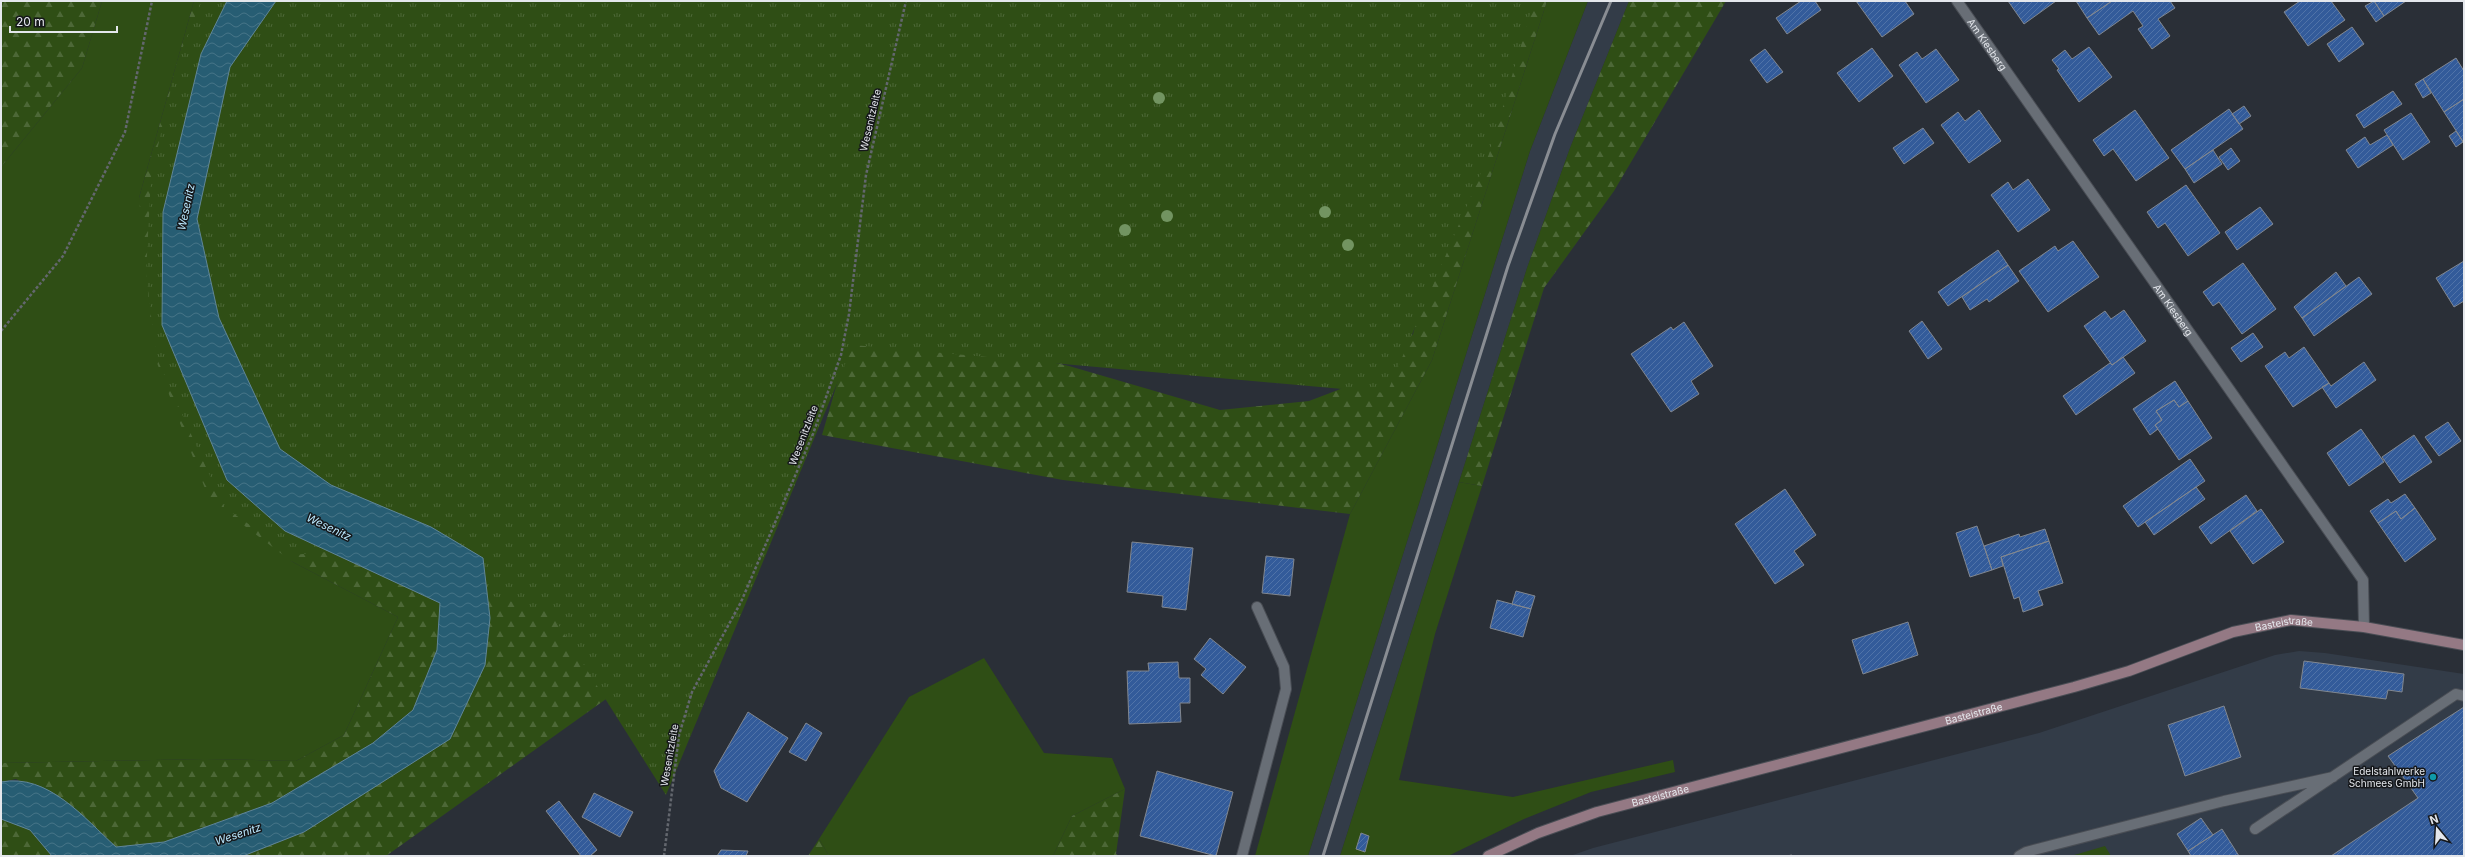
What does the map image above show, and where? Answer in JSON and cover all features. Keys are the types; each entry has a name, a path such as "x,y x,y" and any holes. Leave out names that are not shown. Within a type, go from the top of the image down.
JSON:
{"main road":[{"name":"Basteistraße","path":"1488,856 1538,833 1597,812 2074,687 2129,671 2233,632 2264,624 2291,620 2364,627 2464,645"}],"street":[{"name":"Am Kiesberg","path":"1957,1 2363,580 2364,627"},
{"path":"1242,856 1286,689 1284,667 1257,607"},
{"path":"2255,829 2456,694 2464,696"},
{"path":"2019,856 2026,852 2224,801 2333,777"}],"path":[{"path":"1,331 63,256 125,132 152,1"},
{"name":"Wesenitzleite","path":"664,856 679,735 692,692 742,602 813,434 841,355 849,314 866,175 906,1"}],"shaded area":[{"path":"1588,1 1629,1 1570,148 1527,268 1340,856 1308,856 1530,151"},
{"path":"2299,651 2325,653 2464,674 2464,856 1570,856 1593,848 2039,733 2275,655"}],"green space":[{"path":"1,1 102,1 82,68 1,167"},
{"path":"102,1 194,1 139,198 291,561 398,617 344,735 296,761 205,759 1,763 1,167 82,68"},
{"path":"194,1 227,1 285,531 440,603 437,650 413,710 373,743 272,803 164,842 116,847 72,807 16,779 1,782 1,763 205,759 296,761 344,735 398,617 291,561 209,499 154,355 139,198"},
{"path":"201,1 1534,1 1489,154 1387,393 853,345 666,795 551,613 338,551 293,555 224,507 157,359 146,274 151,177 177,62"},
{"path":"1506,1 1547,1 1432,360 1350,514 1063,480 822,435 856,318 1069,366 1220,410 1309,401 1372,377 1413,334 1479,82"},
{"path":"1547,1 1588,1 1530,151 1308,856 1255,856 1350,514 1432,360"},
{"path":"1629,1 1726,1 1614,191 1544,288 1482,486 1459,482 1527,268 1570,148"},
{"path":"230,67 686,642 386,856 243,856 304,832 485,665"},
{"path":"1459,482 1482,486 1435,634 1399,780 1513,797 1673,760 1675,772 1591,792 1524,819 1448,856 1340,856"},
{"path":"984,658 1044,753 1112,758 1125,789 1072,816 1053,856 829,856 819,839 909,697"},
{"path":"1125,789 1116,854 1119,856 1053,856 1072,816"},
{"path":"1,819 30,830 52,856 1,856"},
{"path":"819,839 829,856 808,856"},
{"path":"2105,846 2111,856 2071,856"}],"water":[{"name":"Wesenitz","path":"227,1 276,1 230,67 197,219 219,318 280,449 331,485 431,527 483,558 490,618 485,665 450,739 304,832 243,856 52,856 30,830 1,819 1,782 18,781 34,784 50,791 78,811 116,847 164,842 272,803 373,743 413,710 437,650 440,603 285,531 227,480 162,325 163,212 201,54"}],"building":[{"path":"1801,1 1815,1 1821,10 1787,34 1776,18"},
{"path":"1856,1 1905,1 1914,14 1882,37"},
{"path":"2008,1 2056,1 2024,24"},
{"path":"2076,1 2112,1 2087,18"},
{"path":"2112,1 2170,1 2175,8 2158,19 2170,36 2152,49 2138,29 2143,26 2133,11 2099,35 2087,18"},
{"path":"2300,1 2331,1 2345,20 2308,46 2284,12"},
{"path":"2374,1 2406,1 2384,16"},
{"path":"2374,1 2384,16 2376,22 2365,6"},
{"path":"2352,27 2364,44 2339,62 2327,44"},
{"path":"2089,47 2112,77 2079,102 2057,70 2059,69 2052,60 2065,50 2072,59"},
{"path":"1872,48 1893,76 1859,102 1837,73"},
{"path":"1765,49 1783,72 1767,83 1750,60"},
{"path":"1936,49 1959,80 1926,103 1899,65 1917,52 1922,59"},
{"path":"2456,58 2464,71 2464,99 2444,112 2423,79"},
{"path":"2423,79 2431,93 2423,98 2415,84"},
{"path":"2393,91 2402,104 2364,128 2356,115"},
{"path":"2464,99 2464,143 2444,112"},
{"path":"2244,106 2251,116 2239,124 2232,114"},
{"path":"2229,109 2243,129 2185,169 2171,150"},
{"path":"1979,110 2001,141 1969,163 1941,125 1958,112 1965,121"},
{"path":"2135,110 2169,158 2136,181 2113,149 2104,156 2093,140"},
{"path":"2411,113 2430,142 2403,160 2384,130"},
{"path":"1923,128 1934,143 1904,164 1893,148"},
{"path":"2456,131 2463,142 2456,147 2449,136"},
{"path":"2387,135 2393,145 2358,168 2346,150 2365,137 2370,145"},
{"path":"2231,148 2240,161 2228,170 2219,157"},
{"path":"2213,150 2222,164 2194,183 2185,169"},
{"path":"2028,179 2050,210 2018,232 1991,195 2008,182 2013,190"},
{"path":"2186,185 2220,233 2188,256 2165,223 2158,228 2147,212"},
{"path":"2260,207 2273,224 2237,250 2225,232"},
{"path":"2073,241 2099,277 2048,312 2019,271 2055,246 2058,251"},
{"path":"1998,250 2008,265 1948,306 1938,292"},
{"path":"2464,261 2464,301 2454,307 2436,278"},
{"path":"2243,263 2276,309 2242,334 2219,302 2213,306 2203,292"},
{"path":"2008,265 2019,281 1989,302 1987,299 1970,310 1962,297"},
{"path":"2336,272 2346,286 2302,318 2294,307"},
{"path":"2359,277 2372,294 2314,336 2302,318"},
{"path":"2124,310 2146,341 2112,365 2084,326 2105,311 2111,319"},
{"path":"1922,321 1942,349 1928,359 1909,331"},
{"path":"1684,322 1713,366 1691,381 1699,394 1671,412 1631,354 1671,327 1673,330"},
{"path":"2253,333 2263,347 2241,362 2231,348"},
{"path":"2304,347 2329,383 2293,407 2265,366 2285,352 2289,358"},
{"path":"2123,357 2135,373 2076,415 2063,396 2110,363 2112,365"},
{"path":"2364,362 2376,380 2336,408 2322,387 2329,383 2331,386"},
{"path":"2175,381 2188,401 2179,407 2174,400 2156,411 2162,420 2155,425 2158,429 2150,435 2133,409"},
{"path":"2174,400 2179,407 2188,401 2212,438 2179,460 2155,425 2162,420 2156,411"},
{"path":"2448,422 2461,441 2439,456 2425,437"},
{"path":"2361,429 2384,462 2349,486 2327,453"},
{"path":"2414,435 2432,462 2400,483 2382,457"},
{"path":"2190,459 2205,481 2138,527 2123,506"},
{"path":"2196,487 2205,499 2154,535 2145,522"},
{"path":"1785,489 1816,535 1794,551 1804,565 1775,584 1735,524"},
{"path":"2405,494 2415,508 2401,519 2396,511 2378,523 2370,511 2388,499 2391,503"},
{"path":"2246,495 2257,511 2211,544 2199,527"},
{"path":"2415,508 2436,539 2405,562 2378,523 2396,511 2401,519"},
{"path":"2261,509 2284,542 2253,564 2230,531"},
{"path":"1977,526 1992,570 1970,577 1956,533"},
{"path":"2045,529 2049,541 2001,557 2003,566 1992,570 1984,546 2019,534 2020,537"},
{"path":"2049,541 2063,583 2038,591 2043,605 2023,612 2019,597 2014,599 2001,557"},
{"path":"1132,542 1193,548 1186,610 1162,607 1163,596 1127,592"},
{"path":"1266,556 1294,559 1290,596 1262,593"},
{"path":"1516,591 1535,596 1531,609 1512,604"},
{"path":"1497,600 1531,609 1523,637 1490,628"},
{"path":"1908,622 1918,655 1863,674 1852,640"},
{"path":"1210,638 1246,667 1223,694 1201,675 1206,669 1194,659"},
{"path":"2304,661 2404,674 2402,692 2388,690 2386,699 2300,688"},
{"path":"1178,662 1179,678 1190,678 1190,703 1180,703 1181,722 1129,724 1127,671 1149,671 1148,663"},
{"path":"2224,706 2241,757 2185,776 2168,725"},
{"name":"Edelstahlwerke Schmees GmbH","path":"2464,707 2464,856 2331,856 2418,798 2388,756"},
{"path":"748,712 788,738 747,802 721,788 714,771"},
{"path":"806,723 822,733 806,761 789,752"},
{"path":"1157,771 1233,792 1216,856 1140,836"},
{"path":"594,793 633,812 620,837 582,817"},
{"path":"559,801 597,850 590,856 581,856 546,811"},
{"path":"2201,818 2213,835 2188,851 2177,834"},
{"path":"2222,829 2239,856 2191,856 2188,851"},
{"path":"1361,833 1369,836 1365,852 1356,849"},
{"path":"721,850 748,851 746,856 717,856"}],"railway":[{"path":"1323,856 1508,266 1555,134 1611,1"}],"place":[{"name":"Edelstahlwerke Schmees GmbH","path":"2433,777"}]}
